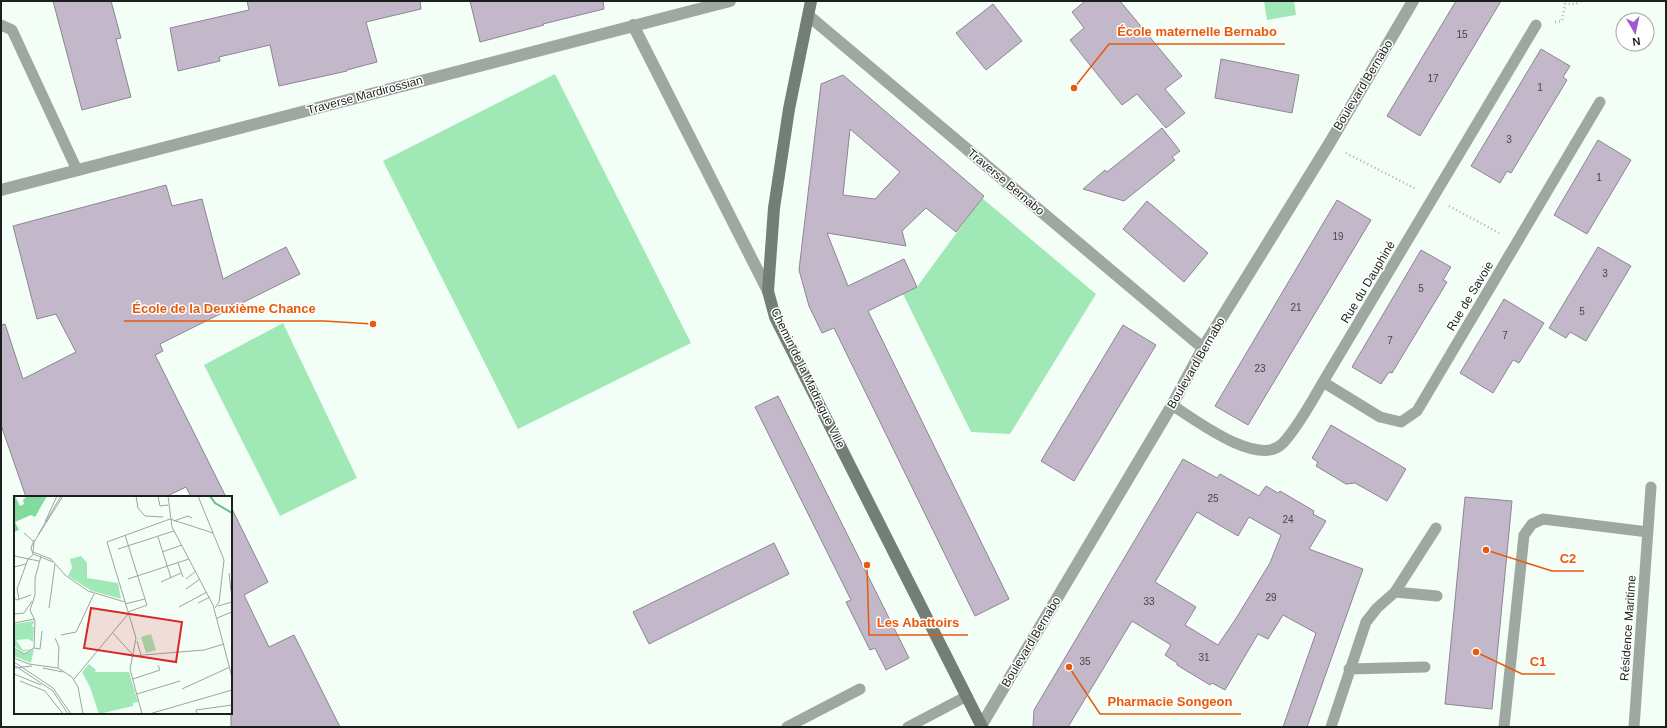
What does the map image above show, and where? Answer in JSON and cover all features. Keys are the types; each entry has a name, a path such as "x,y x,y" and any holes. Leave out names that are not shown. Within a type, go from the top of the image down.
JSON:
{"street":[{"name":"Traverse Mardirossian","path":"1,190 730,1"},
{"name":"Chemin de la Madrague Ville","path":"811,1 790,109 774,208 768,291 775,317 982,726"},
{"name":"Boulevard Bernabo","path":"982,726 1172,405 1203,348 1329,144 1413,1"},
{"name":"Traverse Bernabo","path":"809,16 1203,348"},
{"path":"633,25 768,291"}],"lane":[{"path":"1,25 12,30 77,170"},
{"name":"Rue du Dauphiné","path":"1172,405 1231,441 1253,449 1272,450 1283,444 1305,413 1324,382 1536,25"},
{"name":"Rue de Savoie","path":"1324,382 1380,417 1401,422 1417,411 1600,102"},
{"name":"Résidence Maritime","path":"1634,727 1651,486"},
{"path":"1504,727 1524,535 1532,524 1543,519 1648,532"},
{"path":"1331,727 1349,669 1366,622 1377,608 1395,592 1436,528"},
{"path":"1395,592 1437,596"},
{"path":"1349,669 1425,667"},
{"path":"787,727 860,689"},
{"path":"908,727 967,696"}],"path":[{"path":"1562,21 1565,4 1576,4 1581,1"},
{"path":"1329,144 1409,185"},
{"path":"1459,212 1502,235"}],"green space":[{"path":"1264,1 1294,1 1296,15 1267,20"},
{"path":"555,74 691,343 518,429 383,161"},
{"path":"982,198 1096,294 1010,434 971,432 903,294 917,287"},
{"path":"283,323 357,478 280,516 204,365"}],"building":[{"path":"53,1 111,1 121,38 116,39 131,97 82,110"},
{"path":"247,1 420,1 421,9 366,22 377,62 347,71 279,86 270,45 219,57 220,61 178,71 170,28 249,10"},
{"path":"470,1 603,1 604,9 480,42"},
{"path":"1085,1 1120,1 1182,76 1165,89 1185,113 1166,128 1137,94 1122,105 1070,40 1084,28 1072,12"},
{"path":"1456,1 1501,1 1420,136 1387,116"},
{"path":"993,4 1022,41 986,70 956,33"},
{"path":"1541,49 1570,66 1563,77 1567,80 1511,173 1507,171 1500,183 1471,166"},
{"path":"1221,59 1299,75 1292,113 1215,98"},
{"path":"843,75 984,196 956,232 926,208 902,231 906,246 827,233 848,286 904,259 917,287 868,311 1009,599 975,616 834,328 822,333 809,306 799,270 821,84","holes":["850,129 900,172 875,199 843,195"]},
{"path":"1162,128 1180,151 1172,157 1175,160 1124,201 1083,189 1105,170 1107,172"},
{"path":"1598,140 1631,160 1587,234 1554,215"},
{"path":"166,185 172,206 202,199 223,279 286,247 300,274 160,344 163,351 155,355 226,496 190,496 186,487 167,496 26,496 1,425 1,325 5,324 23,379 76,352 56,314 37,319 13,226"},
{"path":"1337,200 1371,220 1248,425 1215,406"},
{"path":"1147,201 1208,253 1184,282 1123,229"},
{"path":"1598,247 1631,266 1586,341 1570,332 1566,338 1549,328"},
{"path":"1421,250 1451,267 1443,280 1447,282 1392,373 1389,372 1381,384 1352,367"},
{"path":"1504,299 1544,323 1519,363 1513,360 1493,393 1460,373"},
{"path":"1123,325 1156,345 1074,481 1041,461"},
{"path":"778,396 909,658 886,670 875,648 870,650 846,602 851,600 755,407"},
{"path":"1331,425 1406,469 1387,501 1355,483 1346,484 1316,466 1318,462 1312,458"},
{"path":"1183,459 1217,478 1220,474 1259,496 1266,486 1278,493 1280,491 1314,511 1313,514 1326,521 1309,549 1363,569 1307,727 1283,727 1316,633 1283,615 1268,639 1258,634 1225,690 1212,683 1210,685 1177,665 1177,663 1165,655 1171,645 1132,621 1068,727 1033,727 1034,710","holes":["1197,512 1238,536 1249,517 1281,535 1270,563 1218,645 1185,625 1196,607 1155,582"]},
{"path":"1465,497 1512,501 1492,709 1445,704"},
{"path":"232,509 268,582 244,595 269,647 294,635 340,727 231,727"},
{"path":"774,543 789,574 649,644 633,612"}],"place":[{"name":"École maternelle Bernabo","path":"1074,88"},
{"name":"École de la Deuxième Chance","path":"373,324"},
{"name":"C2","path":"1486,550"},
{"name":"Les Abattoirs","path":"867,565"},
{"name":"C1","path":"1476,652"},
{"name":"Pharmacie Songeon","path":"1069,667"}]}
